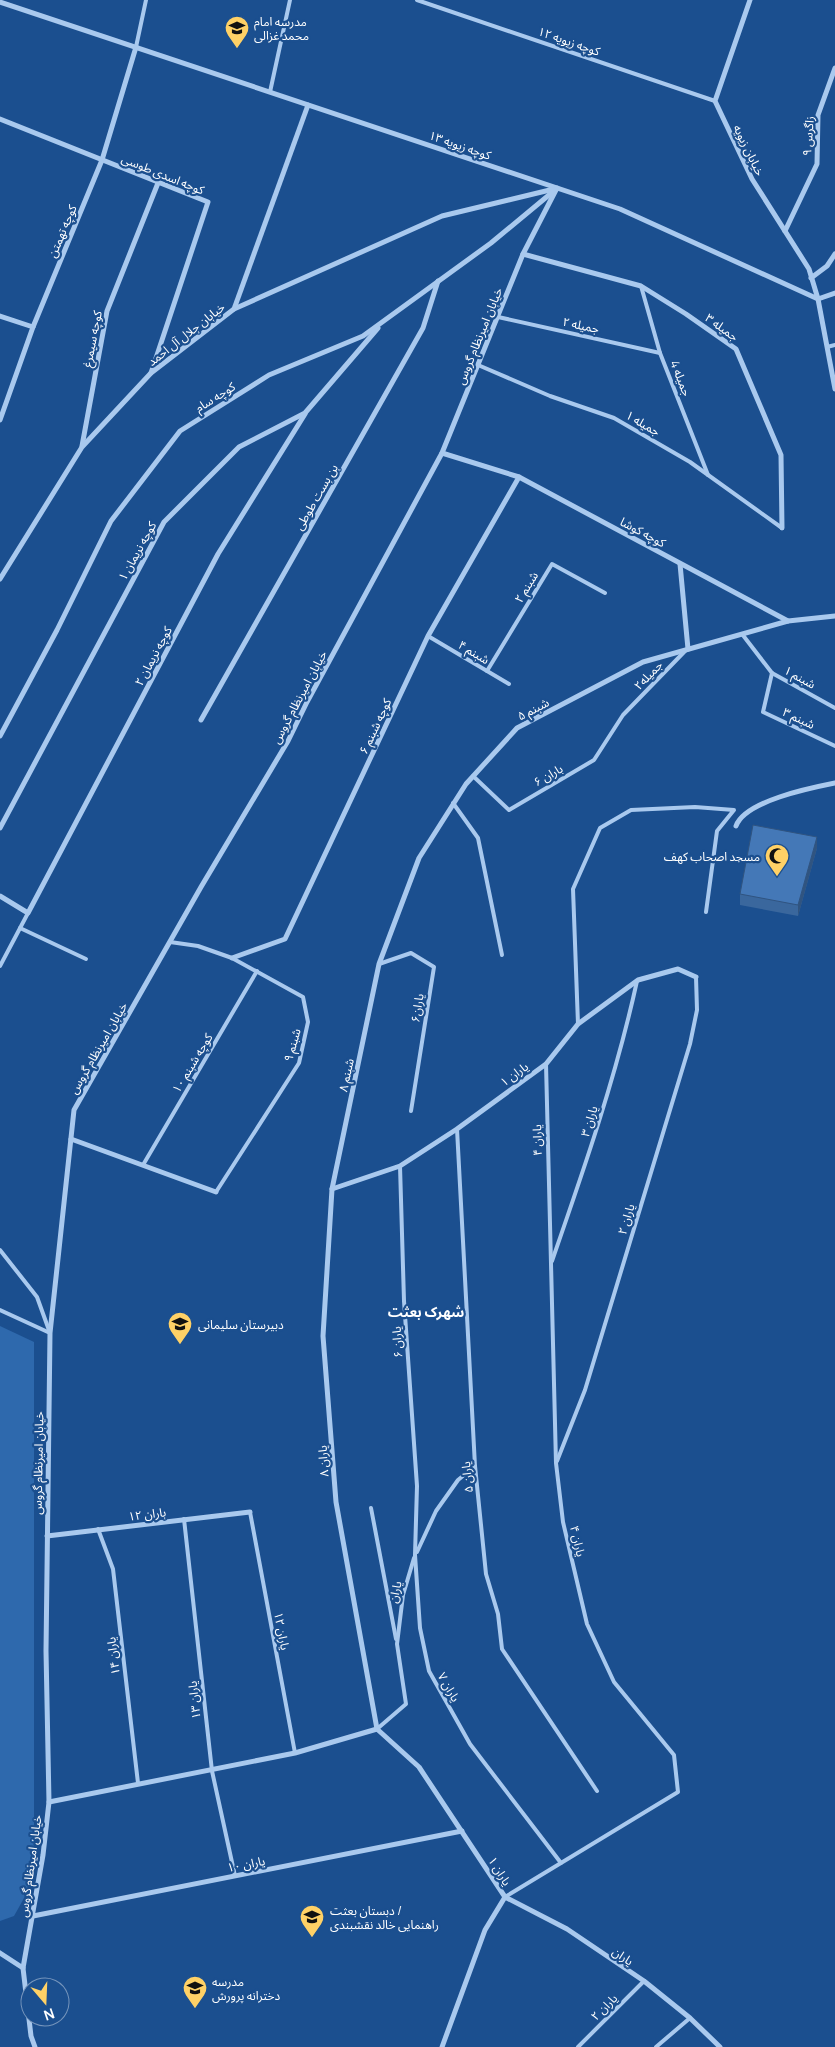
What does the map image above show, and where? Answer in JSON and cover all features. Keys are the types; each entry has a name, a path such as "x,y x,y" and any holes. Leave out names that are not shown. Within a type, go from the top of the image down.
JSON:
{"street":[{"path":"715,102 750,0"},
{"name":"کوچه زیویه ۱۳","path":"0,2 620,209 818,299"},
{"name":"کوچه تهمتن","path":"0,420 32,327 102,160 136,47"},
{"name":"زاگرس ۹","path":"786,231 817,164 818,116 835,68"},
{"name":"خیابان زیویه","path":"715,102 752,179 809,269 818,299"},
{"path":"234,309 308,105"},
{"name":"کوچه اسدی طوسی","path":"0,119 158,184 208,202 151,374"},
{"name":"کوچه سیمرغ","path":"82,447 107,310 158,184"},
{"name":"خیابان امیرنظام گروس","path":"35,2047 31,2036 23,1968 43,1855 49,1802 46,1536 50,1333 74,1110 288,740 442,453 522,254 557,188"},
{"name":"کوچه سام","path":"0,736 57,630 111,521 180,431 268,375 363,336 491,243 557,188"},
{"name":"خیابان جلال آل احمد","path":"0,579 82,447 151,374 234,309 442,216 557,188"},
{"name":"جمیله ۳","path":"522,254 641,286 686,314 736,349 781,455 782,528"},
{"path":"827,266 835,254"},
{"path":"812,278 835,262"},
{"name":"بن بست طوطی","path":"201,720 423,328 438,281"},
{"path":"835,293 818,299 835,389"},
{"path":"0,316 32,327"},
{"name":"کوچه نریمان ۱","path":"0,828 164,522 239,447 305,413 383,322"},
{"name":"کوچه نریمان ۲","path":"28,913 218,554 305,413"},
{"name":"کوچه کوشا","path":"442,453 519,477 788,620"},
{"name":"کوچه شبنم ۶","path":"232,958 285,939 428,636 519,477"},
{"path":"680,564 688,649"},
{"path":"788,620 835,616"},
{"name":"شبنم ۵","path":"379,964 419,858 453,803 473,776 517,728 643,662 788,620"},
{"path":"736,826 739,818 763,804 802,790 835,783"},
{"path":"0,896 28,913"},
{"name":"شبنم ۸","path":"332,1189 379,964"},
{"name":"یاران ۱","path":"332,1189 400,1166 457,1129 546,1064 578,1024 638,980 678,969 696,977"},
{"path":"71,1139 216,1192"},
{"name":"یاران ۸","path":"332,1189 324,1336 336,1502 377,1729"},
{"name":"باران ۱۲","path":"46,1536 250,1512"},
{"path":"49,1802 295,1752 377,1729"},
{"name":"یاران ۱","path":"377,1729 419,1767 505,1897 485,1930 442,2047"},
{"name":"یاران ۱۰","path":"33,1916 462,1831"},
{"name":"یاران","path":"505,1897 567,1929 644,1981 690,2018 720,2047"},
{"path":"0,1953 23,1968"}],"lane":[{"path":"136,47 146,0"},
{"path":"270,92 290,0"},
{"name":"کوچه زیویه ۱۲","path":"417,0 715,102"},
{"name":"جمیله 4","path":"641,286 660,353 708,475"},
{"name":"جمیله ۲","path":"498,317 660,353"},
{"path":"827,347 835,345"},
{"name":"جمیله ۱","path":"478,366 550,396 614,418 708,475 782,528"},
{"name":"شبنم ۲","path":"487,671 552,564 604,593"},
{"name":"شبنم ۱","path":"742,634 772,673 835,708"},
{"name":"شبنم ۴","path":"428,636 509,684"},
{"name":"جمیله۲","path":"623,715 688,649"},
{"name":"شبنم ۳","path":"772,673 763,712 835,746"},
{"name":"باران ۶","path":"473,776 509,810 594,760 623,715"},
{"path":"453,803 478,838 502,955"},
{"path":"578,1024 573,889 600,828 631,810 695,807 734,810 717,830 706,912"},
{"path":"0,966 28,913"},
{"path":"20,928 86,959"},
{"name":"شبنم ۹","path":"170,942 198,946 232,958 303,997 308,1022 299,1063 216,1192"},
{"name":"یاران۶","path":"379,964 412,953 434,967 411,1112"},
{"name":"کوچه شبنم ۱۰","path":"143,1165 258,972"},
{"name":"یاران ۲","path":"556,1463 585,1390 690,1044 697,1010 696,977"},
{"name":"یاران ۳","path":"551,1266 625,1039 638,980"},
{"name":"یاران ۴","path":"505,1897 678,1792 674,1755 614,1682 587,1624 563,1522 556,1463 546,1064"},
{"name":"یاران ۵","path":"457,1129 475,1466 486,1574 498,1614 502,1649 598,1791"},
{"name":"یاران ۶","path":"400,1166 404,1302 418,1486"},
{"path":"0,1250 36,1297 50,1333"},
{"path":"0,1310 50,1333"},
{"name":"یاران","path":"377,1729 406,1704 397,1644 403,1595 415,1555 442,1503 458,1480 475,1466"},
{"name":"یاران ۷","path":"418,1486 415,1555 420,1628 429,1671 470,1744 561,1863"},
{"path":"371,1508 397,1644"},
{"name":"یاران ۱۲","path":"250,1512 295,1752"},
{"name":"یاران ۱۳","path":"184,1519 212,1770 235,1876"},
{"name":"یاران ۱۴","path":"98,1529 112,1569 138,1783"},
{"name":"یاران ۲","path":"578,2047 644,1981"},
{"path":"656,2047 690,2018"}],"shaded area":[{"path":"0,1326 34,1342 34,1854 28,1891 14,1916 0,1921"}],"building":[{"name":"مسجد اصحاب کهف","path":"753,825 817,837 798,905 740,894"}],"place":[{"name":"مدرسه امام محمد غزالی","path":"237,49"},
{"name":"مسجد اصحاب کهف","path":"777,877"},
{"name":"دبیرستان سلیمانی","path":"180,1345"},
{"name":"دبستان بعثت / راهنمایی خالد نقشبندی","path":"312,1938"},
{"name":"مدرسه دخترانه پرورش","path":"195,2009"}],"district":[{"name":"شهرک بعثت","path":"426,1311"}]}
